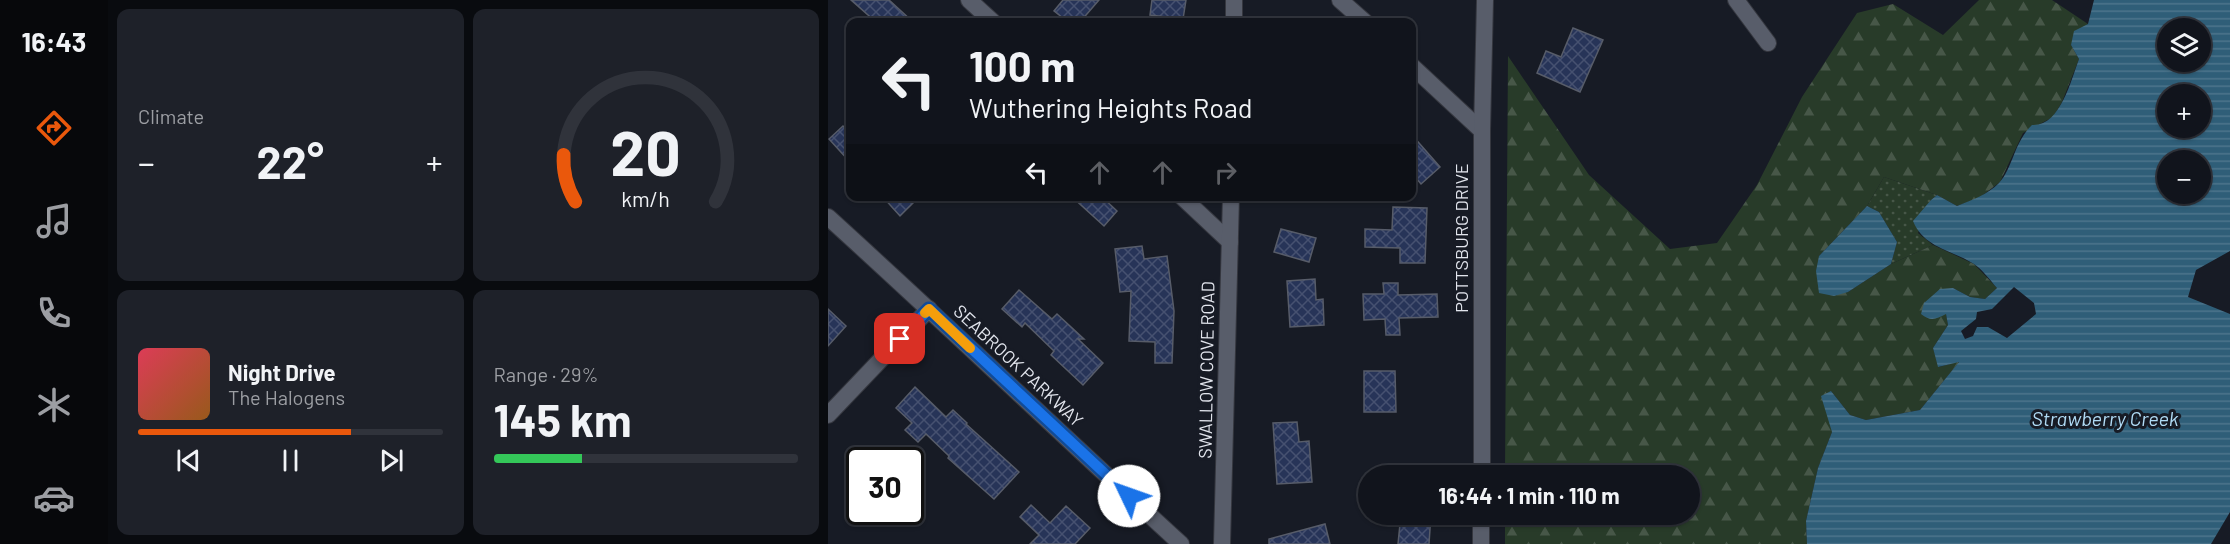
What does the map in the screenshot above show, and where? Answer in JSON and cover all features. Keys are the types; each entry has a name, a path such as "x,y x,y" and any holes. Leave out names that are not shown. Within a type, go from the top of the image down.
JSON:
{"street":[{"path":"969,0 989,18"},
{"path":"1234,0 1234,18"},
{"path":"1340,0 1360,18"},
{"name":"POTTSBURG DRIVE","path":"1482,465 1482,131 1485,0"},
{"path":"1736,0 1768,43"},
{"path":"1416,70 1482,131"},
{"path":"1185,201 1230,242"},
{"name":"SWALLOW COVE ROAD","path":"1222,544 1231,201"},
{"name":"SEABROOK PARKWAY","path":"828,217 1181,544"},
{"path":"828,415 929,309"},
{"path":"1481,525 1481,544"}],"green space":[{"path":"1979,0 2052,0 2088,24 2071,45 2079,59 2062,102 2053,117 2023,133 2000,182 1979,198 1957,206 1937,195 1884,177 1867,206 1819,256 1848,292 1891,264 1933,245 1974,264 1997,288 1985,299 1970,297 1953,288 1946,314 1948,325 1933,348 1939,367 1960,361 1920,410 1866,420 1850,415 1831,391 1832,432 1818,468 1806,521 1807,544 1505,544 1505,525 1700,525 1700,465 1505,465 1508,56 1589,175 1670,249 1717,243 1757,185 1802,97 1857,13 1893,4 1943,35"},
{"path":"1884,177 1937,195 1931,200 1918,233 1933,245 1891,264 1897,242 1879,212 1867,206"}],"water":[{"name":"Strawberry Creek","path":"2094,0 2230,0 2230,251 2196,270 2188,297 2230,314 2230,512 2211,544 1807,544 1806,521 1818,468 1832,432 1821,396 1831,391 1850,415 1866,420 1920,410 1959,362 1938,367 1933,348 1948,325 1946,314 1934,319 1925,317 1921,314 1924,303 1940,289 1953,288 1970,297 1985,299 1997,288 1974,264 1931,243 1918,230 1913,221 1937,195 1957,206 1984,194 1999,183 2008,170 2026,132 2032,125 2042,124 2050,118 2063,101 2079,59 2071,45 2074,31 2088,24","holes":["2014,287 2034,303 2036,314 2007,338 1988,327 1977,327 1973,336 1965,339 1961,331 1976,319 1977,312 1992,309"]},
{"path":"1867,206 1879,212 1897,242 1891,264 1848,292 1834,296 1819,293 1816,271 1819,256"}],"building":[{"path":"851,0 889,0 909,18 871,18"},
{"path":"1063,0 1099,0 1083,18 1063,18 1054,11"},
{"path":"1152,0 1186,0 1183,18 1150,15"},
{"path":"1573,28 1603,40 1580,92 1537,73 1546,51 1561,57"},
{"path":"843,126 846,129 846,158 829,139"},
{"path":"1416,140 1440,167 1421,184 1416,178"},
{"path":"886,201 915,201 900,216"},
{"path":"1076,201 1106,201 1117,211 1104,226"},
{"path":"1393,207 1427,208 1425,263 1400,263 1400,248 1365,247 1365,229 1392,230"},
{"path":"1281,229 1316,238 1309,262 1274,252"},
{"path":"1142,246 1144,259 1167,256 1174,311 1172,363 1155,363 1155,342 1129,341 1131,291 1120,292 1115,249"},
{"path":"1315,279 1316,300 1323,299 1324,325 1290,327 1287,281"},
{"path":"1383,283 1398,283 1398,295 1437,294 1438,317 1399,318 1400,335 1386,335 1385,319 1364,320 1363,294 1384,294"},
{"path":"1019,290 1052,319 1057,314 1084,339 1078,339 1103,363 1083,385 1051,355 1054,351 1025,323 1022,327 1002,309"},
{"path":"828,309 846,326 828,346"},
{"path":"1364,371 1395,371 1396,412 1364,412"},
{"path":"915,387 946,417 953,410 1019,472 994,499 948,458 949,456 926,434 918,442 905,430 912,423 896,408"},
{"path":"1297,422 1299,442 1309,441 1312,482 1277,484 1273,423"},
{"path":"1031,505 1050,523 1066,506 1090,528 1075,544 1030,544 1039,535 1020,517"},
{"path":"1325,524 1330,544 1269,544 1269,539"},
{"path":"1400,525 1430,525 1429,544 1398,544"}],"slow traffic":[{"path":"925,313 929,309 970,348"}],"route":[{"path":"900,339 929,309 1129,496"}]}
